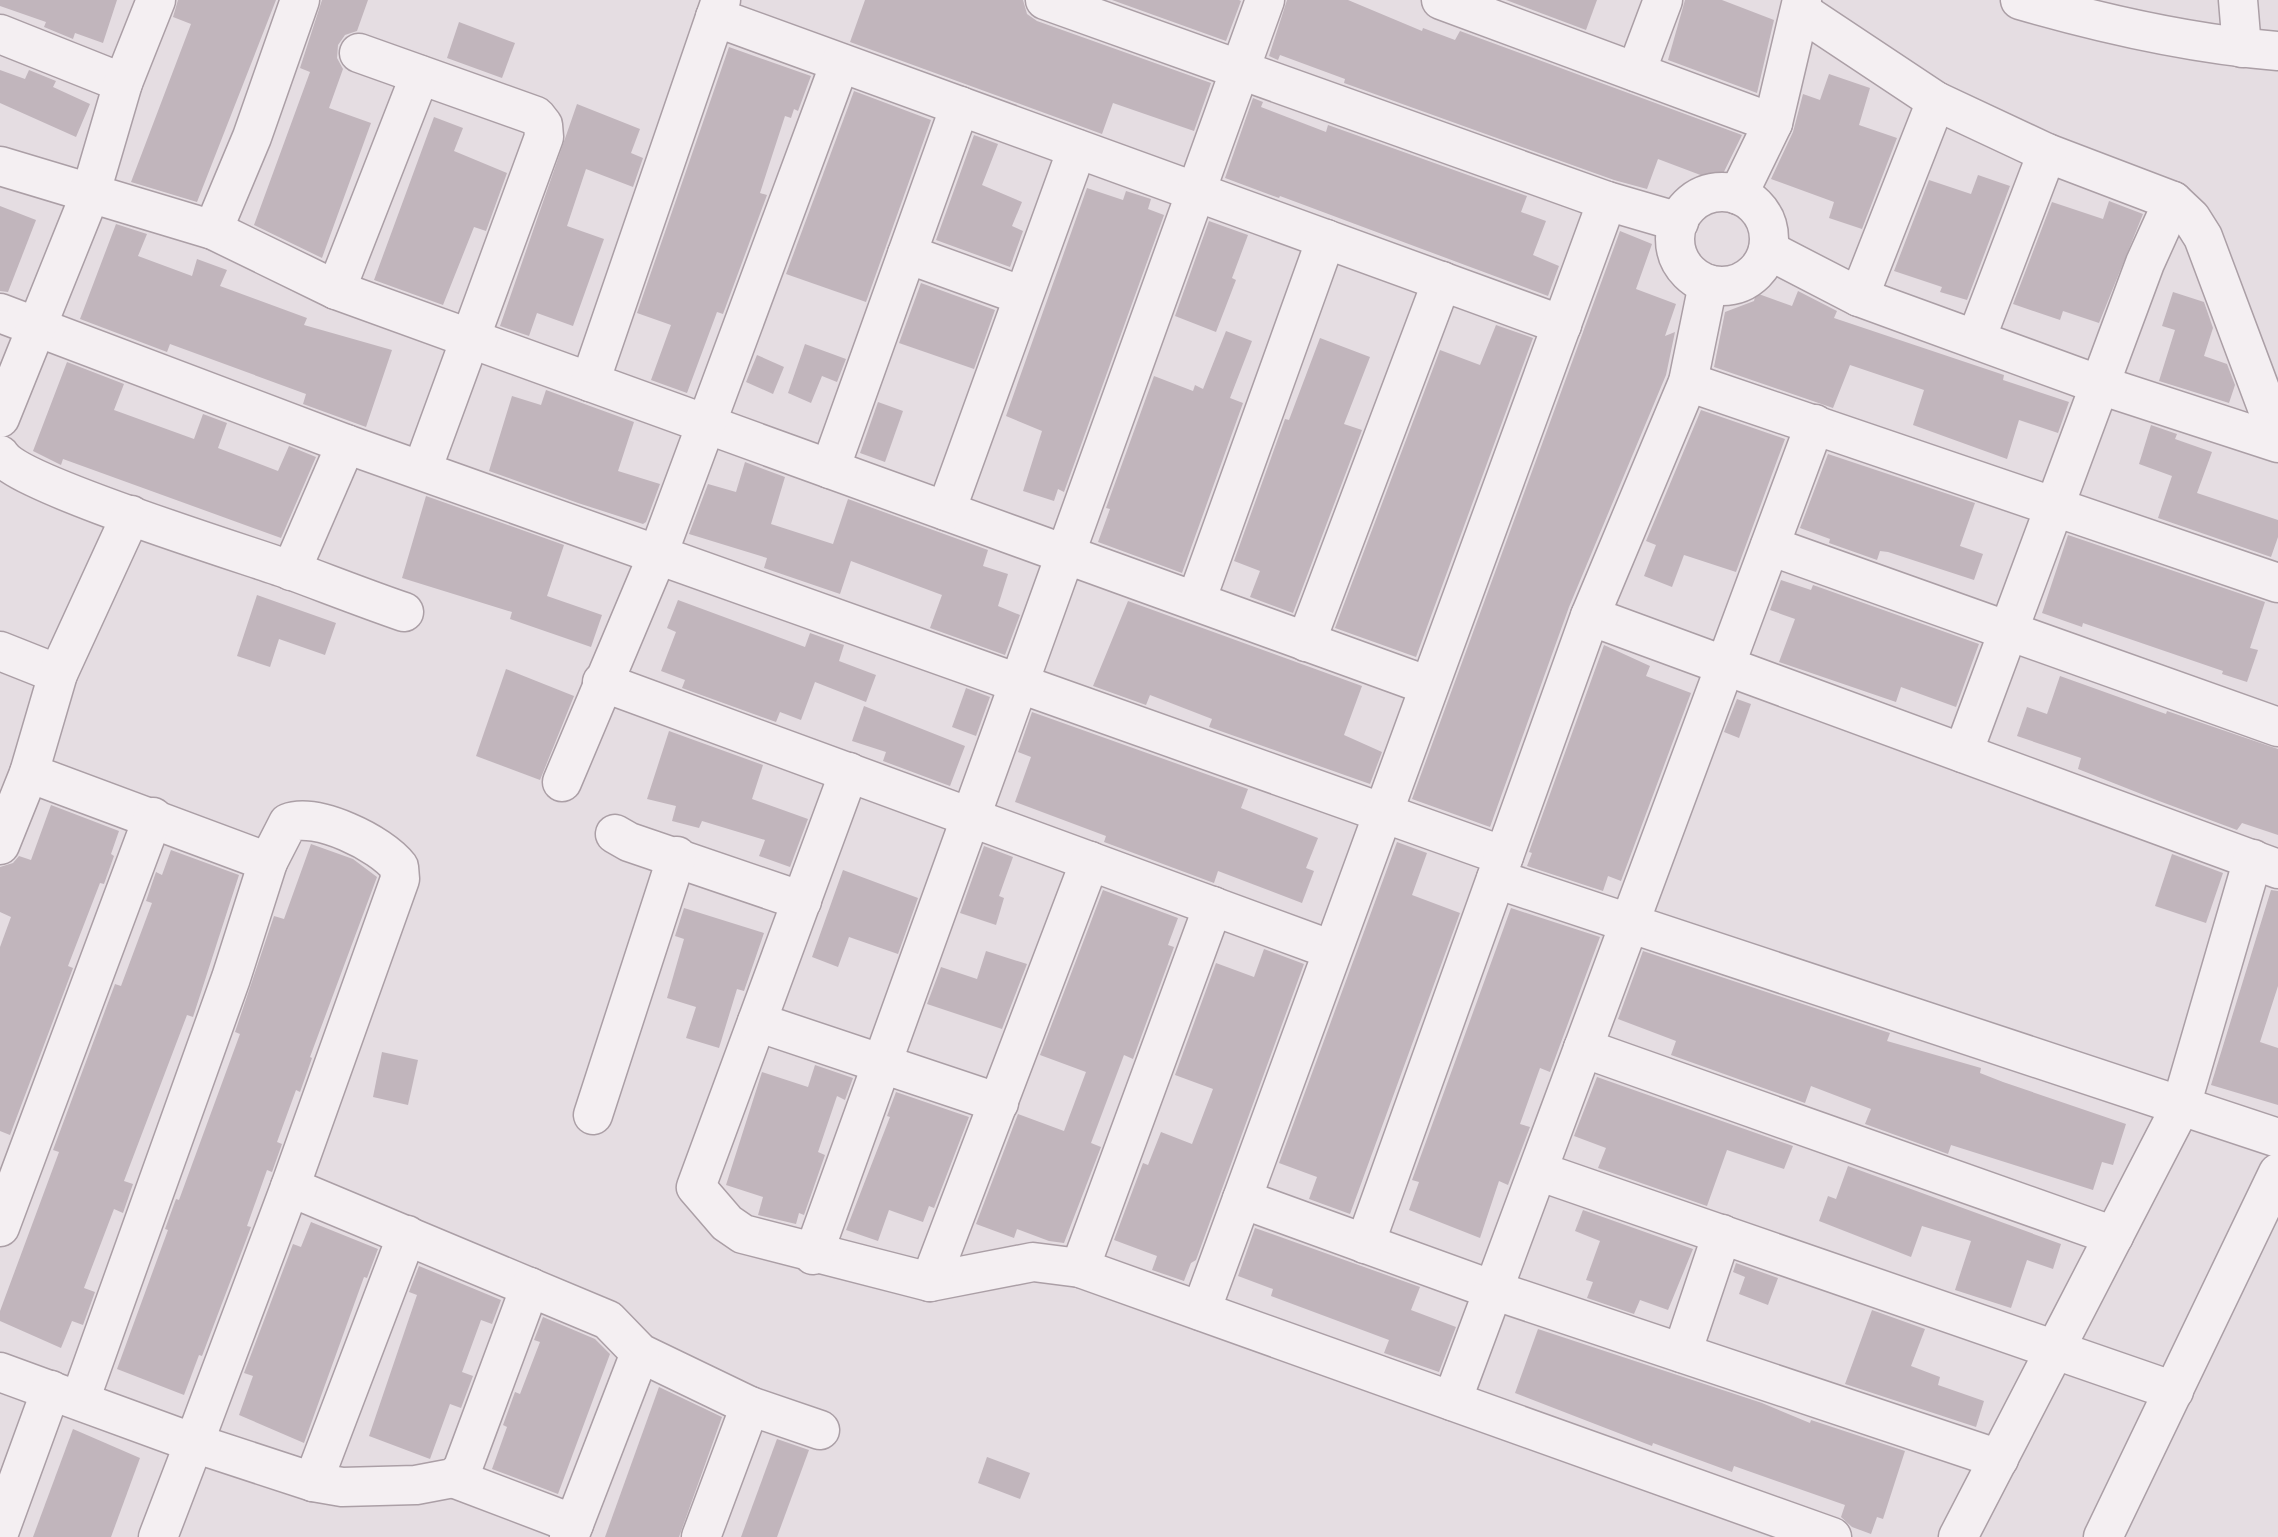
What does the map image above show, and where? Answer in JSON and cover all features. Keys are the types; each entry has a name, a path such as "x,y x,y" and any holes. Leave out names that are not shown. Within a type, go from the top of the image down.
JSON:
{"street":[{"path":"0,418 18,319 91,192 122,82 156,0"},
{"path":"214,230 300,0"},
{"path":"1045,0 1607,201 1679,222"},
{"path":"813,1254 1265,0"},
{"path":"1441,0 1519,13 1636,72 1773,123"},
{"path":"1636,72 1663,0"},
{"path":"2020,0 2108,11 2260,50"},
{"path":"2238,0 2260,50"},
{"path":"1738,195 1773,123 1802,6 1936,101 2047,153 2172,200 2203,237 2278,440"},
{"path":"590,382 718,8 840,62 1562,325"},
{"path":"0,34 122,82"},
{"path":"359,53 536,116 543,125 544,137 422,470"},
{"path":"562,782 658,554 840,62"},
{"path":"336,290 420,75"},
{"path":"1858,296 1936,101"},
{"path":"830,470 960,106"},
{"path":"946,511 1077,149"},
{"path":"1976,340 2047,153"},
{"path":"0,166 214,230 336,290 1429,686"},
{"path":"1726,192 1738,195 1764,216 1768,227 1764,262 1734,285 1708,284 1687,270 1680,259 1676,234 1679,222 1692,202 1703,196 1726,192"},
{"path":"1962,752 2144,263 2172,200"},
{"path":"1200,1311 1607,201"},
{"path":"1196,601 1326,240"},
{"path":"1768,250 1858,296 1976,340 2278,440"},
{"path":"907,254 1024,296"},
{"path":"1306,642 1442,282"},
{"path":"1365,1244 1590,616 1688,382 1708,284"},
{"path":"18,319 346,444 1383,812 1630,923 2278,1138"},
{"path":"1688,382 2278,583"},
{"path":"1452,1401 1816,424"},
{"path":"292,571 346,444"},
{"path":"0,455 4,462 28,475 404,612"},
{"path":"0,845 29,772 58,674 131,515"},
{"path":"1770,546 2278,727"},
{"path":"1590,616 2265,864 2180,1106 1958,1537"},
{"path":"0,651 58,674"},
{"path":"602,682 1332,950"},
{"path":"29,772 268,862"},
{"path":"848,772 696,1188 734,1229 813,1254 930,1282 1033,1262 1080,1268 1832,1537"},
{"path":"0,1228 153,817"},
{"path":"0,1530 66,1395 230,978 268,862 288,824 300,818 313,820 380,848 399,867 400,879 290,1187 158,1537"},
{"path":"616,834 629,842 802,901"},
{"path":"593,1115 676,856"},
{"path":"930,1282 1090,861"},
{"path":"1080,1268 1214,906"},
{"path":"757,1022 999,1103"},
{"path":"1583,1048 2114,1236"},
{"path":"1538,1171 2174,1390"},
{"path":"2103,1537 2278,1173"},
{"path":"290,1187 608,1320 640,1352 750,1406 820,1430"},
{"path":"1242,1199 1493,1290 1999,1459"},
{"path":"1682,1353 1722,1234"},
{"path":"313,1482 406,1235"},
{"path":"0,1372 313,1482 342,1487 416,1485 452,1478 462,1470 530,1287"},
{"path":"452,1478 571,1530 640,1352"},
{"path":"701,1537 750,1406"}],"building":[{"path":"0,0 117,0 103,43 75,33 73,39 44,27 46,22 0,6"},
{"path":"178,0 276,0 197,202 131,182 191,24 173,17"},
{"path":"322,0 368,0 357,31 345,35 338,45 337,58 343,69 329,108 371,123 322,258 254,225 310,72 300,68"},
{"path":"865,0 1023,0 1027,14 1037,21 1211,83 1194,131 1113,103 1102,134 850,42"},
{"path":"1112,0 1239,0 1241,1 1226,41"},
{"path":"1287,0 1348,0 1422,31 1423,28 1455,40 1460,31 1742,135 1719,182 1658,159 1647,189 1614,180 1344,83 1345,79 1280,55 1278,60 1269,56"},
{"path":"1506,0 1597,0 1586,30"},
{"path":"1685,0 1722,0 1774,20 1757,93 1668,60"},
{"path":"459,22 515,43 502,78 447,58"},
{"path":"729,47 811,76 798,111 794,109 791,118 785,116 760,193 767,195 723,314 717,312 687,393 651,380 671,325 637,313"},
{"path":"0,70 25,79 29,70 56,81 53,87 90,104 76,137 0,103"},
{"path":"1829,74 1870,88 1859,125 1897,138 1862,229 1829,218 1834,202 1771,179 1793,132 1803,94 1820,100"},
{"path":"854,91 931,120 866,302 786,274"},
{"path":"1253,98 1263,102 1261,107 1326,132 1328,125 1527,196 1521,212 1546,221 1533,255 1559,266 1548,296 1225,178"},
{"path":"577,104 640,129 631,153 643,158 633,187 586,169 567,226 604,239 573,326 537,313 529,336 500,326"},
{"path":"434,117 463,128 454,151 507,173 486,231 474,227 443,305 374,280"},
{"path":"974,135 998,144 982,185 1022,202 1012,226 1023,231 1010,267 936,240"},
{"path":"1978,175 2010,186 1967,300 1894,271 1929,180 1971,194"},
{"path":"1087,188 1123,200 1126,191 1151,199 1148,209 1164,215 1064,492 1058,489 1054,501 1023,491 1042,431 1006,416"},
{"path":"2109,201 2143,214 2099,323 2063,311 2060,320 2013,304 2052,202 2103,219"},
{"path":"0,206 36,220 8,292 0,291"},
{"path":"1209,221 1248,235 1216,332 1175,316"},
{"path":"116,224 147,234 138,256 192,276 197,259 227,270 220,286 307,318 304,325 392,350 366,427 303,404 306,394 170,344 167,352 80,319"},
{"path":"1620,231 1652,244 1636,289 1676,304 1665,336 1675,332 1666,375 1569,607 1490,827 1412,799"},
{"path":"921,283 995,310 974,369 899,343"},
{"path":"1798,291 1837,311 1834,318 2004,375 2003,380 2069,402 2058,433 2019,420 2007,459 1913,425 1924,390 1850,365 1833,408 1714,367 1725,312 1754,301 1756,293 1792,306"},
{"path":"2173,292 2204,302 2213,328 2204,356 2227,364 2235,385 2229,403 2159,381 2175,330 2162,326"},
{"path":"1496,325 1533,338 1416,657 1335,628 1440,350 1480,365"},
{"path":"1226,331 1252,341 1230,398 1243,403 1182,573 1098,542 1110,509 1106,508 1154,376 1193,391 1195,385 1203,389"},
{"path":"1320,338 1370,357 1344,424 1362,430 1293,613 1250,597 1260,571 1234,561 1285,419 1289,420"},
{"path":"805,344 846,359 837,382 822,376 811,403 788,393"},
{"path":"757,355 784,367 773,394 746,382"},
{"path":"67,362 124,384 114,410 194,439 203,414 227,423 218,448 278,471 289,446 316,457 281,538 63,459 61,465 33,451"},
{"path":"546,390 634,422 618,471 660,484 646,522 489,471 512,396 541,405"},
{"path":"878,402 903,411 885,462 860,453"},
{"path":"1701,410 1785,439 1736,572 1684,555 1672,587 1644,576 1656,545 1646,541"},
{"path":"2151,425 2177,434 2175,439 2212,452 2197,493 2278,520 2278,537 2271,557 2158,518 2172,476 2139,464"},
{"path":"1828,454 1975,503 1960,546 1983,554 1974,580 1888,552 1880,551 1877,560 1800,528"},
{"path":"745,462 785,477 771,524 833,544 848,499 988,550 983,566 1008,574 998,606 1020,615 1005,655 930,628 942,595 851,561 840,594 764,568 767,558 689,534 708,484 736,492"},
{"path":"426,496 564,545 547,596 602,615 591,647 510,619 512,612 402,578"},
{"path":"2068,535 2265,602 2250,648 2258,650 2247,682 2083,623 2082,627 2042,613"},
{"path":"1781,580 1811,590 1813,585 1979,644 1956,707 1901,687 1896,702 1779,662 1795,619 1770,610"},
{"path":"257,595 336,623 325,655 279,639 270,667 237,656"},
{"path":"678,600 805,647 810,633 844,645 839,661 876,675 866,702 815,682 801,720 780,712 776,722 682,688 685,680 661,671 676,632 667,628"},
{"path":"1128,601 1362,686 1344,735 1382,752 1370,784 1209,727 1212,719 1150,695 1146,705 1093,686"},
{"path":"1604,645 1650,666 1646,676 1691,693 1621,881 1608,876 1603,891 1527,866"},
{"path":"506,669 574,696 540,780 476,756"},
{"path":"2060,676 2278,749 2278,835 2242,823 2237,830 2159,801 2078,769 2081,758 2017,736 2027,707 2047,714"},
{"path":"966,688 990,697 976,736 952,727"},
{"path":"1737,699 1751,704 1739,738 1724,732"},
{"path":"864,706 965,746 950,786 883,761 886,752 852,741"},
{"path":"1032,712 1248,789 1241,808 1318,838 1306,868 1314,871 1302,903 1218,871 1214,883 1104,842 1106,836 1015,802 1031,757 1018,752"},
{"path":"669,731 763,765 752,799 808,819 790,867 759,856 765,840 702,821 699,828 672,821 676,806 647,799"},
{"path":"51,805 119,831 104,884 100,883 68,966 73,968 10,1135 0,1131 0,947 11,917 0,912 0,867 13,863 19,856 31,860"},
{"path":"1397,842 1427,853 1412,895 1460,913 1350,1214 1309,1199 1317,1177 1279,1163"},
{"path":"311,844 353,859 377,877 300,1092 296,1090 277,1142 282,1144 272,1172 267,1170 247,1226 251,1227 184,1395 117,1369 176,1199 179,1200 240,1034 235,1032 274,916 284,919"},
{"path":"984,846 1013,857 999,896 1004,898 996,925 960,913"},
{"path":"171,850 239,875 193,1017 187,1015 124,1181 133,1184 123,1213 114,1209 84,1288 95,1292 83,1325 72,1321 61,1348 0,1321 0,1311 59,1152 53,1150 115,984 121,986 152,903 146,901 156,872 162,875"},
{"path":"2172,854 2223,873 2206,923 2155,906"},
{"path":"843,870 918,898 898,954 849,937 838,967 812,957"},
{"path":"1103,890 1178,918 1168,945 1174,947 1133,1059 1124,1055 1091,1143 1101,1147 1064,1243 1017,1229 1014,1238 976,1224 1018,1114 1064,1131 1086,1072 1040,1055"},
{"path":"2271,890 2278,891 2278,986 2260,1042 2278,1048 2278,1105 2211,1085"},
{"path":"684,908 764,933 744,991 737,989 719,1048 686,1038 696,1007 667,998 684,939 675,936"},
{"path":"1511,908 1600,937 1550,1072 1540,1068 1520,1124 1530,1127 1508,1185 1499,1181 1480,1238 1409,1210 1419,1182 1412,1180"},
{"path":"1264,949 1304,964 1196,1260 1184,1281 1152,1270 1157,1256 1114,1240 1143,1163 1148,1165 1161,1132 1192,1144 1213,1089 1175,1075 1216,963 1254,977"},
{"path":"986,951 1027,964 1002,1029 927,1004 941,967 977,979"},
{"path":"1643,951 1890,1033 1887,1041 1981,1068 1980,1073 2003,1082 2126,1124 2113,1165 2102,1162 2093,1190 1951,1145 1948,1154 1865,1124 1871,1109 1811,1086 1805,1103 1671,1055 1676,1041 1618,1019"},
{"path":"382,1052 418,1060 408,1105 373,1097"},
{"path":"815,1065 853,1078 845,1100 837,1096 818,1152 825,1155 804,1215 799,1213 796,1224 758,1215 763,1197 726,1185 762,1072 808,1087"},
{"path":"1597,1077 1793,1146 1784,1169 1727,1150 1707,1206 1598,1168 1606,1148 1574,1136"},
{"path":"896,1092 969,1117 934,1208 929,1206 923,1222 889,1210 878,1241 846,1230"},
{"path":"1848,1166 2061,1244 2053,1269 2027,1260 2011,1308 1955,1290 1971,1241 1922,1226 1911,1257 1819,1221 1828,1196 1836,1199"},
{"path":"1583,1210 1693,1249 1668,1310 1640,1300 1634,1314 1587,1298 1593,1282 1586,1280 1600,1241 1575,1231"},
{"path":"311,1222 378,1249 367,1278 364,1277 304,1443 239,1415 253,1376 244,1373 293,1244 301,1247"},
{"path":"1255,1228 1420,1287 1411,1310 1456,1327 1439,1372 1384,1353 1389,1340 1271,1296 1273,1289 1238,1276"},
{"path":"1736,1263 1778,1278 1768,1305 1739,1294 1745,1277 1733,1272"},
{"path":"419,1266 501,1300 492,1324 481,1320 462,1372 473,1376 461,1408 450,1404 430,1459 369,1436 417,1295 409,1292"},
{"path":"1872,1310 1925,1329 1911,1366 1940,1377 1938,1385 1984,1401 1976,1427 1845,1384"},
{"path":"543,1317 595,1339 610,1354 558,1494 492,1469 515,1392 520,1394 540,1342 534,1340"},
{"path":"1538,1329 1762,1403 1810,1423 1811,1420 1905,1451 1883,1519 1877,1517 1871,1534 1852,1527 1841,1517 1845,1505 1734,1466 1732,1472 1653,1443 1652,1446 1515,1393"},
{"path":"659,1387 722,1417 679,1537 605,1537"},
{"path":"73,1429 140,1458 111,1537 33,1537"},
{"path":"777,1439 809,1450 777,1537 741,1537"},
{"path":"987,1457 1030,1473 1020,1499 978,1483"}]}
